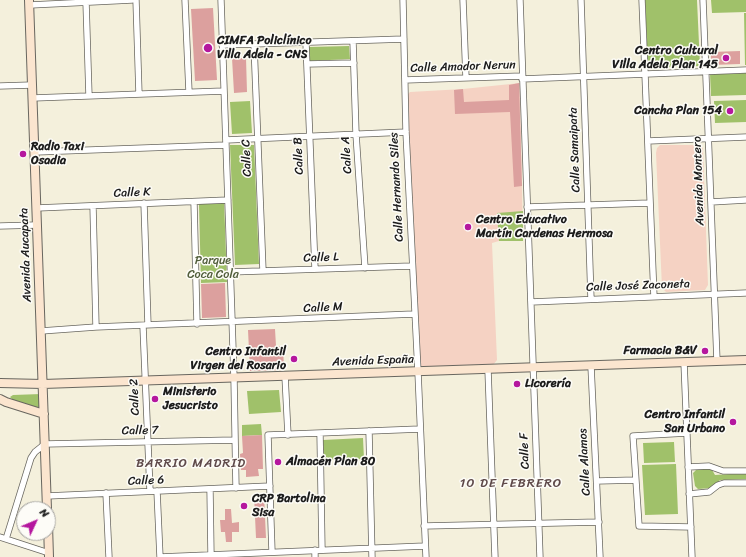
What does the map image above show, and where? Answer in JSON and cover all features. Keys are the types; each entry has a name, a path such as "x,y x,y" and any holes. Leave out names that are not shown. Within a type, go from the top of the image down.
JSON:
{"street":[{"path":"30,2 132,0"},
{"path":"136,0 139,94"},
{"path":"185,0 190,92"},
{"path":"220,0 234,378 236,488"},
{"name":"Calle Hernando Siles","path":"403,0 406,132 426,557"},
{"path":"462,0 466,78"},
{"name":"Calle F","path":"520,0 540,557"},
{"name":"Calle Samaipata","path":"581,0 591,299"},
{"path":"642,0 654,297"},
{"name":"Avenida Montero","path":"703,0 716,361"},
{"name":"Avenida Aucapata","path":"30,2 47,501"},
{"path":"86,2 89,96"},
{"path":"222,45 404,39"},
{"name":"Calle A","path":"353,41 356,134 365,268"},
{"name":"Calle B","path":"306,43 315,270"},
{"name":"Calle C","path":"254,44 263,271"},
{"path":"307,64 354,62"},
{"name":"Calle Amador Nerun","path":"405,80 584,76 746,70"},
{"path":"0,86 32,86"},
{"path":"33,98 224,91"},
{"path":"35,152 226,142 258,138 406,132"},
{"path":"648,140 746,137"},
{"name":"Calle K","path":"37,208 228,200"},
{"path":"711,202 746,200"},
{"path":"194,202 197,324"},
{"name":"Calle 2","path":"144,203 146,325 145,381 150,492"},
{"path":"527,207 650,203"},
{"path":"93,206 96,327"},
{"path":"0,226 37,225"},
{"name":"Calle L","path":"230,272 412,266"},
{"name":"Calle José Zaconeta","path":"531,302 746,293"},
{"name":"Calle M","path":"41,331 96,327 232,323 414,314"},
{"name":"Avenida España","path":"0,383 43,384 145,381 746,360"},
{"path":"684,362 692,557"},
{"name":"Calle Alamos","path":"591,366 600,557"},
{"path":"488,370 495,557"},
{"path":"285,376 288,435"},
{"path":"0,399 44,414"},
{"path":"272,552 268,435 420,429"},
{"path":"369,431 372,557"},
{"path":"320,433 322,550"},
{"path":"687,434 633,436 639,526 691,527"},
{"name":"Calle 7","path":"45,444 235,440"},
{"path":"45,444 35,452 31,458 3,538 49,555 49,541"},
{"path":"688,467 709,466 723,471 746,471"},
{"path":"597,481 636,480"},
{"path":"689,494 709,492 718,485 724,483 746,483"},
{"name":"Calle 6","path":"47,496 270,486"},
{"path":"210,489 215,555"},
{"path":"157,491 160,557 263,555 272,552 425,546"},
{"path":"106,493 109,557"},
{"path":"424,526 599,522"},
{"path":"315,550 315,557"}],"shaded area":[{"name":"Centro Educativo Martín Cardenas Hermosa","path":"520,83 523,241 499,241 492,243 497,360 493,365 422,367 420,365 407,95 410,92 463,89"},
{"path":"660,145 698,145 703,148 708,285 705,290 666,292 662,288 656,153 657,148"}],"green space":[{"path":"645,0 697,0 700,66 648,68"},
{"path":"711,0 746,0 746,12 712,13"},
{"path":"744,13 746,13 746,65 745,65"},
{"path":"349,46 350,59 309,61 309,47"},
{"path":"746,73 746,95 711,96 710,74"},
{"name":"Cancha Plan 154","path":"746,100 746,122 715,123 714,101"},
{"path":"250,101 252,133 232,134 230,102"},
{"path":"230,145 254,145 259,264 235,265"},
{"name":"Parque Coca Cola","path":"224,200 227,282 201,283 199,205 200,203"},
{"path":"523,211 523,241 499,241 497,213"},
{"path":"279,390 281,412 249,414 247,391"},
{"path":"41,394 45,396 48,401 46,408 41,409 13,400 10,397 13,395"},
{"path":"261,424 262,435 242,436 242,425"},
{"path":"363,438 364,459 324,460 323,440"},
{"path":"674,442 675,462 644,463 643,443"},
{"path":"676,464 678,514 645,515 642,465"},
{"path":"698,468 711,468 715,475 746,473 746,479 720,480 712,488 698,489 695,486 693,473"}],"building":[{"path":"213,8 217,80 195,81 191,9"},
{"name":"Centro Cultural Villa Adela Plan 145","path":"740,51 740,64 711,65 711,52"},
{"path":"232,58 246,58 247,92 234,93"},
{"path":"519,83 522,186 514,187 510,112 455,114 454,90 463,89 464,102 509,100 509,85"},
{"path":"225,283 226,317 202,318 201,284"},
{"path":"275,329 276,346 283,346 284,370 250,371 248,330"},
{"path":"262,435 263,469 258,469 259,476 246,477 246,470 241,470 240,454 243,453 242,436"},
{"path":"254,495 264,495 266,538 256,538"},
{"path":"225,509 231,509 232,523 239,522 239,532 232,532 232,542 226,542 225,532 221,532 220,520 225,520"}],"place":[{"name":"CIMFA Policlínico Villa Adela - CNS","path":"208,48"},
{"name":"Centro Cultural Villa Adela Plan 145","path":"726,58"},
{"name":"Cancha Plan 154","path":"730,111"},
{"name":"Radio Taxi Osadia","path":"23,154"},
{"name":"Centro Educativo Martín Cardenas Hermosa","path":"468,227"},
{"name":"Farmacia B&V","path":"705,351"},
{"name":"Centro Infantil Virgen del Rosario","path":"294,359"},
{"name":"Licorería","path":"517,384"},
{"name":"Ministerio Jesucristo","path":"155,399"},
{"name":"Centro Infantil San Urbano","path":"733,422"},
{"name":"Almacén Plan 80","path":"278,462"},
{"name":"CRP Bartolina Sisa","path":"244,506"}],"district":[{"name":"BARRIO MADRID","path":"191,464"},
{"name":"10 DE FEBRERO","path":"511,484"}]}
